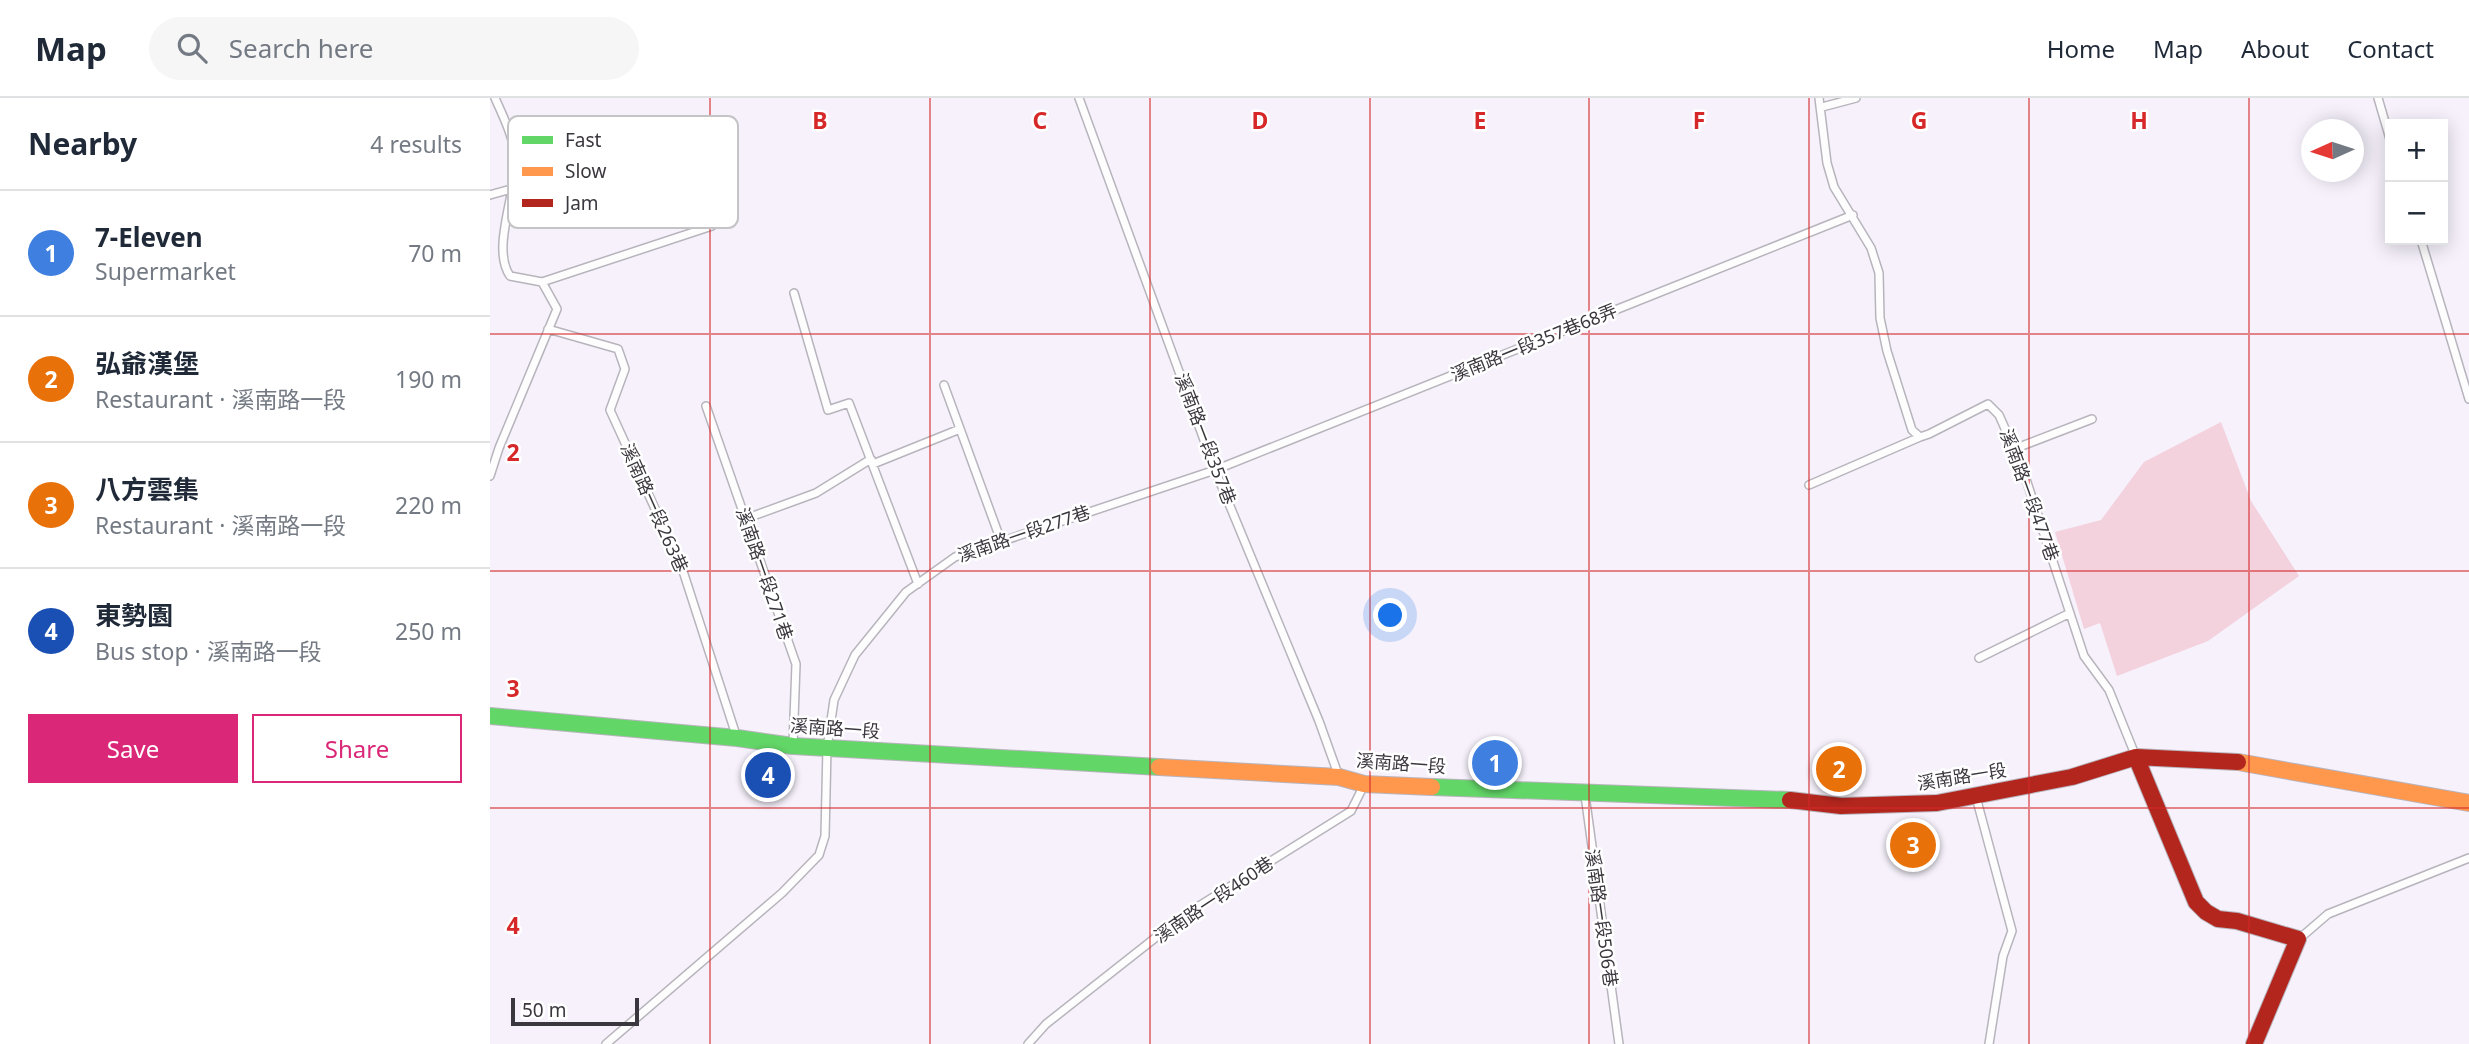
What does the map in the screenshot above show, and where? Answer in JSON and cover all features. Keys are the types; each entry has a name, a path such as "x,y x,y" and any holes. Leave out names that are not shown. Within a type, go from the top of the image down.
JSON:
{"main road":[{"name":"溪南路一段","path":"490,716 737,738 793,746 1178,770 1339,777 1364,784 1786,800 1841,806 1937,803 1976,797 2072,777 2136,758 2246,762 2469,803"},
{"path":"2136,758 2196,902 2218,919 2237,921 2298,939 2253,1044"}],"lane":[{"path":"495,98 508,126"},
{"name":"溪南路一段357巷","path":"1079,98 1215,470 1320,721 1339,777"},
{"path":"1809,485 1920,437 1912,430 1887,351 1880,318 1879,273 1871,248 1834,187 1827,163 1819,98"},
{"path":"1822,107 1856,98"},
{"path":"2378,98 2385,122"},
{"path":"490,195 508,190"},
{"path":"508,212 503,250 504,268 510,276 542,282 706,228"},
{"name":"溪南路一段357巷68弄","path":"1215,470 1853,215"},
{"path":"2423,245 2469,399"},
{"path":"490,476 557,309 542,282"},
{"path":"794,293 828,410 849,403 918,584"},
{"name":"溪南路一段263巷","path":"548,329 618,349 625,369 610,410 682,568 737,738"},
{"path":"944,384 1000,541"},
{"name":"溪南路一段477巷","path":"1920,437 1988,404 2000,415 2022,467 2084,656 2109,690 2136,758"},
{"name":"溪南路一段271巷","path":"706,406 796,664 793,746"},
{"path":"2014,449 2092,419"},
{"path":"745,519 816,493 872,462 960,429"},
{"name":"溪南路一段277巷","path":"606,1044 782,893 819,855 825,836 827,748 834,700 855,655 906,592 955,557 1215,470"},
{"path":"1979,658 2070,613"},
{"name":"溪南路一段460巷","path":"1028,1044 1046,1024 1183,916 1351,811 1364,784"},
{"name":"溪南路一段506巷","path":"1584,792 1619,1044"},
{"path":"1976,797 2012,932 2003,956 1989,1044"},
{"path":"2298,939 2328,914 2469,859"}],"shaded area":[{"path":"2221,422 2251,501 2299,576 2208,641 2117,676 2100,623 2084,629 2055,532 2101,520 2144,462"}],"traffic: fast":[{"path":"490,716 737,738 793,746 1159,767"},
{"path":"1432,787 1790,800"}],"traffic: slow":[{"path":"2238,762 2469,803"},
{"path":"1159,767 1339,777 1364,784 1432,787"}],"traffic: jam":[{"path":"1790,800 1841,806 1937,803 2072,777 2136,757 2238,762"},
{"path":"2136,757 2196,902 2218,919 2237,921 2298,939 2254,1044"}],"place":[{"name":"7-Eleven","path":"1495,763"},
{"name":"弘爺漢堡","path":"1839,769"},
{"name":"東勢園","path":"768,775"},
{"name":"八方雲集","path":"1913,845"}]}
